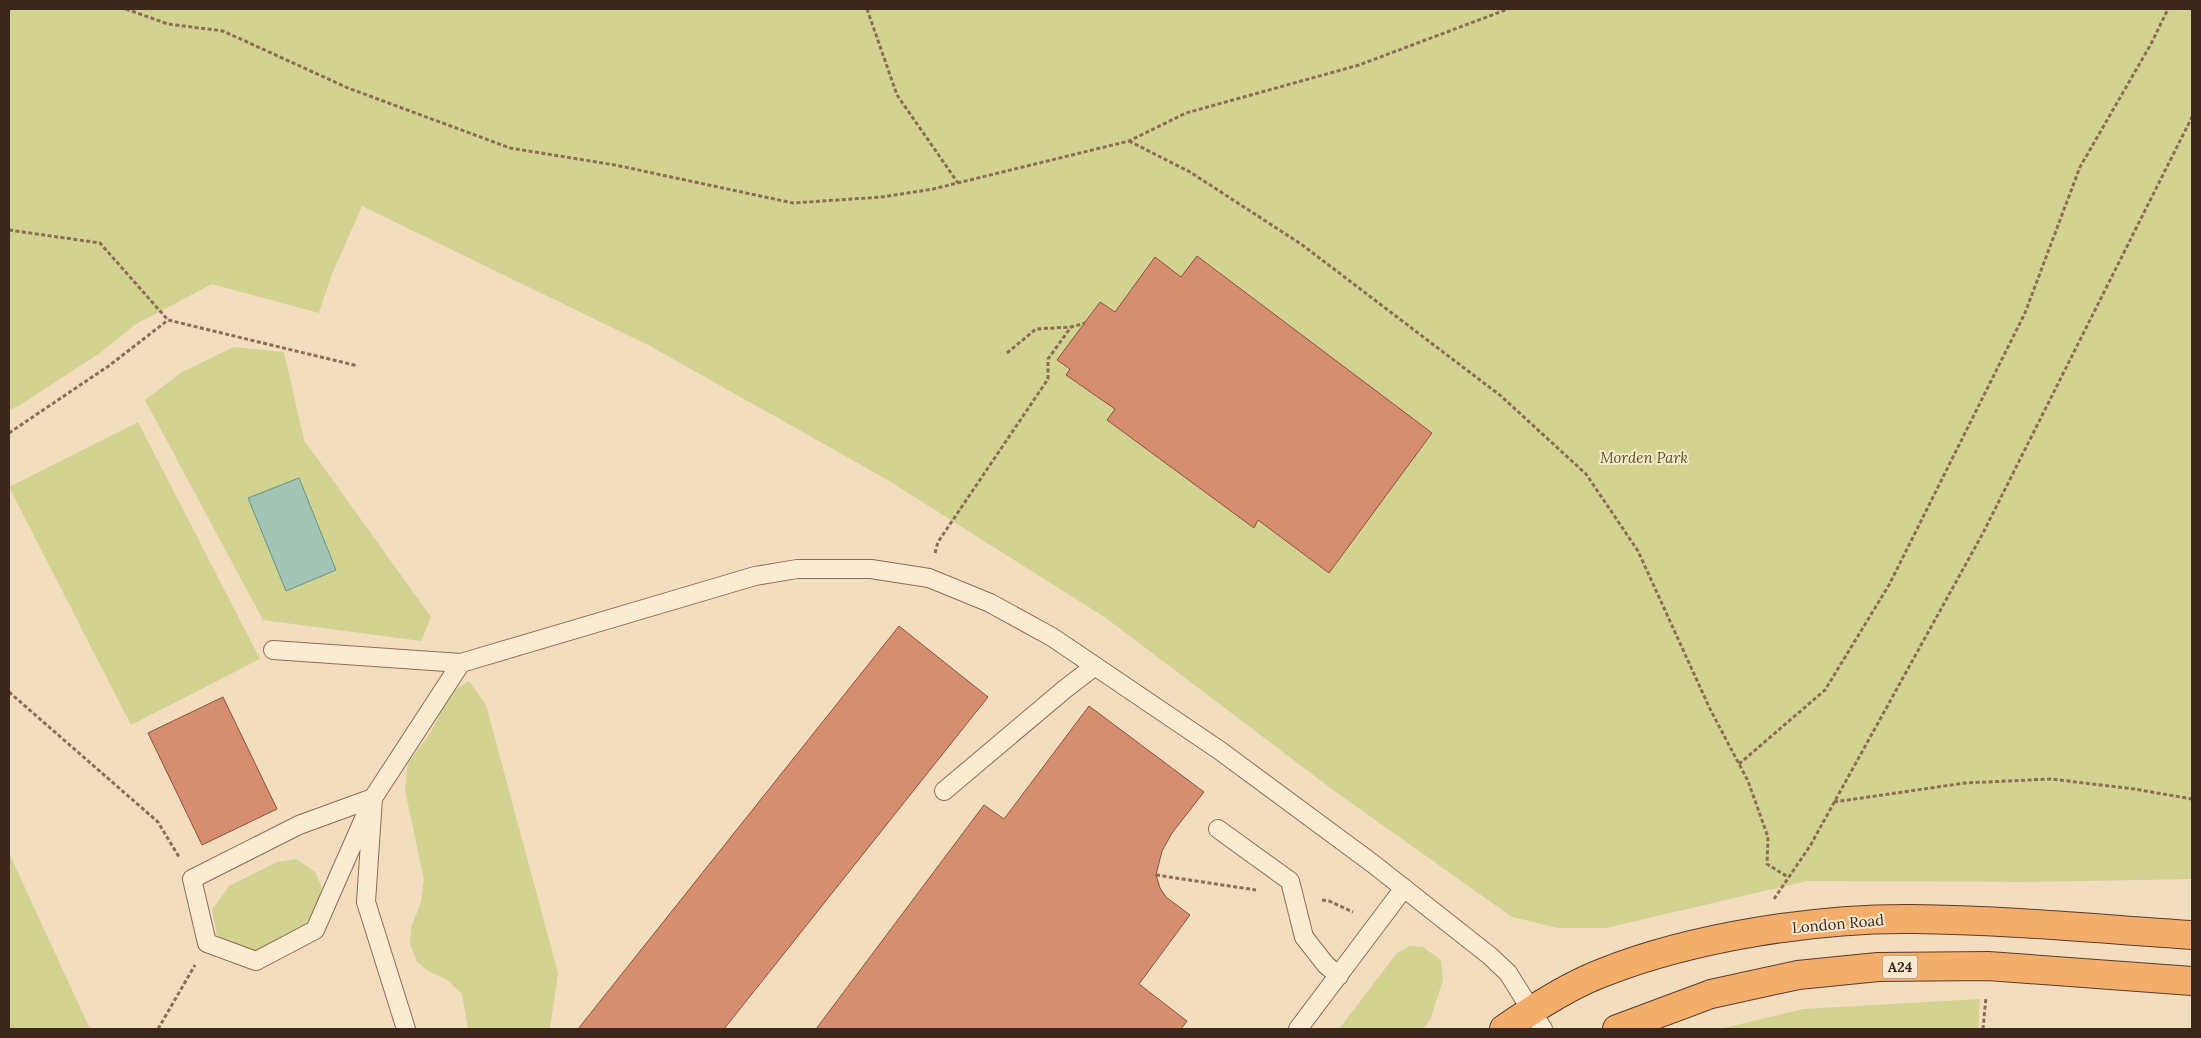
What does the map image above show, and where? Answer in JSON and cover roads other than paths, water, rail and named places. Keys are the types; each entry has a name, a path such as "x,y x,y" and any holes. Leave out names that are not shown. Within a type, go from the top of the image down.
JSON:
{"highway":[{"name":"London Road","path":"1504,1029 1537,1020 1601,973 1674,949 1749,934 1838,922 1912,918 2013,922 2192,935"},
{"name":"A24","path":"1617,1029 1711,994 1798,975 1878,967 1988,966 2192,981"}],"lane":[{"path":"272,650 461,663 755,576 797,569 871,569 928,578 990,603 1052,638 1219,750 1404,888 1490,956 1508,973 1537,1020"},
{"path":"373,798 299,825 192,879 208,943 256,961 315,930 373,798 461,663"},
{"path":"944,791 1095,666"},
{"path":"373,798 366,902 406,1029"},
{"path":"1218,829 1290,881 1304,937 1326,965 1339,976"},
{"path":"1298,1029 1404,888"}],"park label":[{"name":"Morden Park","path":"1644,458"}]}
